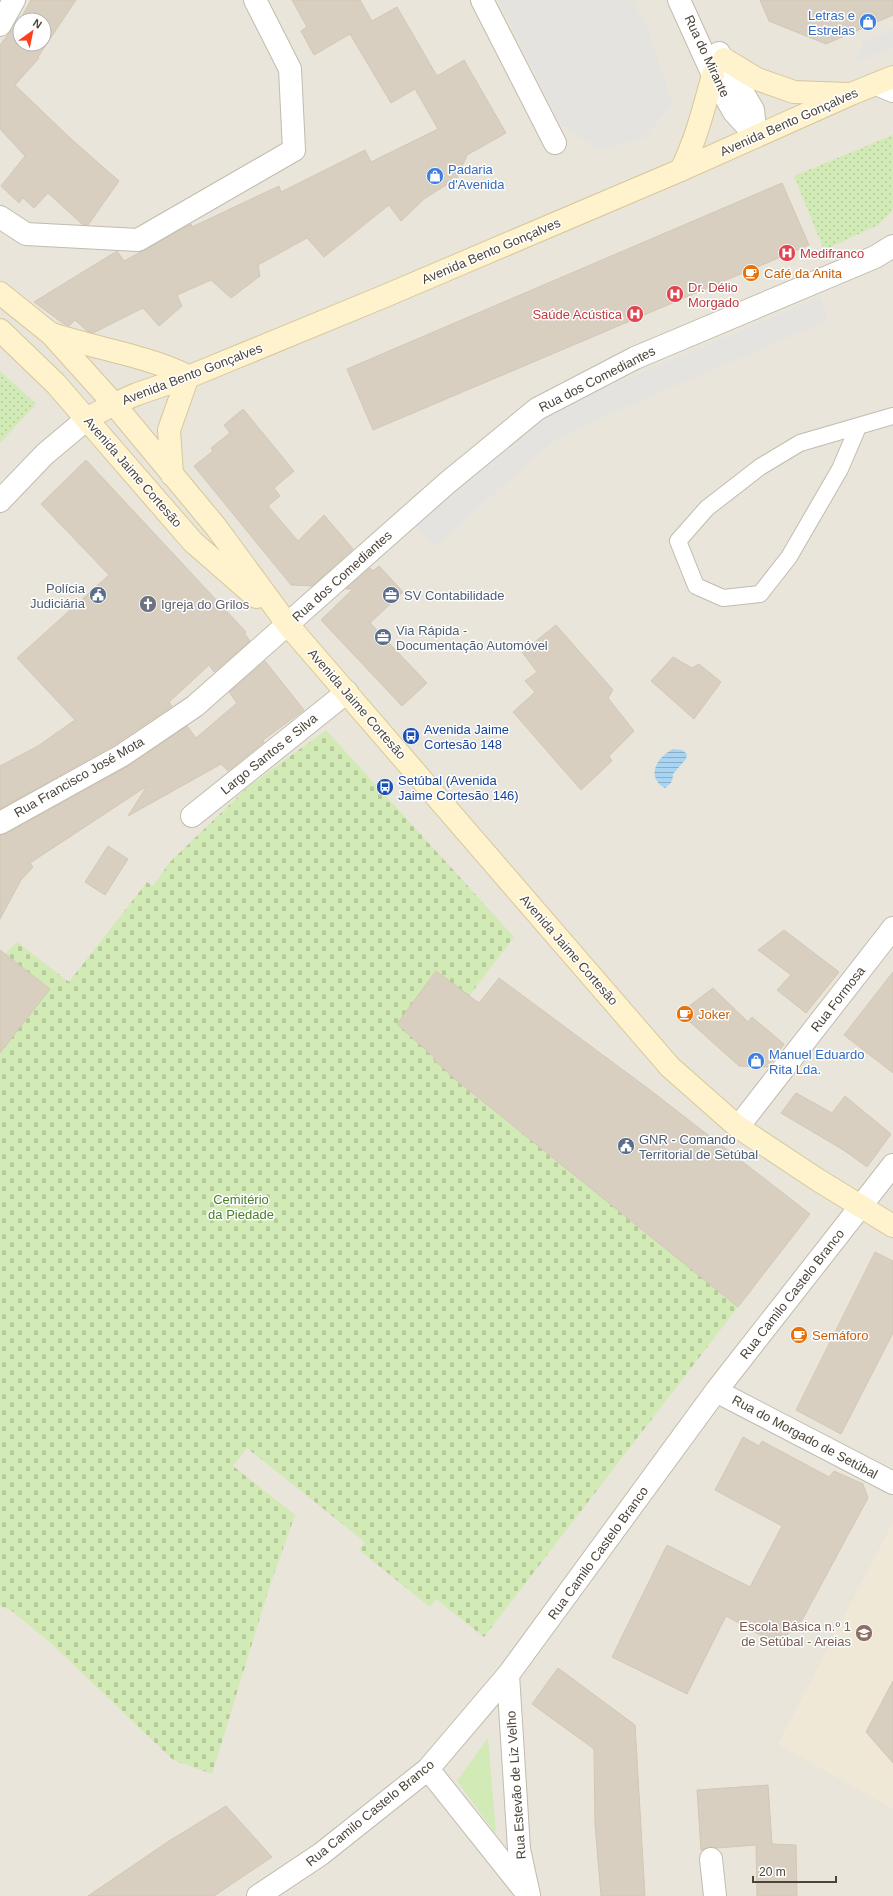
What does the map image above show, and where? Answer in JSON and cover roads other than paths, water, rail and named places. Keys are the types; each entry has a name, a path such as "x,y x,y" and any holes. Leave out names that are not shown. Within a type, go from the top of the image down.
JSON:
{"main road":[{"path":"681,170 690,151 718,67 794,92 851,94"},
{"name":"Avenida Bento Gonçalves","path":"88,418 114,404 188,376 385,296 681,170 851,94 887,84"},
{"name":"Avenida Jaime Cortesão","path":"0,293 51,334 114,404 216,527 288,625 670,1066 738,1127 893,1226"},
{"name":"Avenida Jaime Cortesão","path":"0,330 56,384 88,418 193,542 288,625"},
{"path":"51,334 90,346 150,360 188,376 169,430 172,475"}],"street":[{"path":"0,25 14,0"},
{"path":"0,217 26,234 138,240 294,150 290,69 255,0"},
{"path":"482,0 555,143"},
{"name":"Rua do Mirante","path":"682,5 718,67 734,112 756,136"},
{"name":"Rua dos Comediantes","path":"288,625 447,483 537,409 635,358 874,257 893,246"},
{"path":"0,501 49,451 88,418"},
{"name":"Rua Francisco José Mota","path":"0,823 121,756 195,706 288,625"},
{"name":"Largo Santos e Silva","path":"192,816 346,692"},
{"name":"Rua Formosa","path":"738,1127 893,928"},
{"name":"Rua Camilo Castelo Branco","path":"258,1896 321,1854 428,1769 508,1675 716,1391 893,1165"},
{"name":"Rua do Morgado de Setúbal","path":"716,1391 893,1483"},
{"name":"Rua Estevão de Liz Velho","path":"508,1675 518,1841 529,1896"},
{"name":"Rua Estevão de Liz Velho","path":"428,1769 529,1896"},
{"path":"711,1859 714,1896"}],"lane":[{"path":"858,427 840,468 789,557 760,594 723,598 696,586 678,541 707,508 760,467 800,443 893,416"}],"water":[{"path":"673,749 682,750 687,754 686,759 673,774 673,779 665,788 656,778 656,767 662,757"}],"place":[{"name":"Letras e Estrelas","path":"868,22"},
{"name":"Padaria d'Avenida","path":"435,176"},
{"name":"Medifranco","path":"787,253"},
{"name":"Café da Anita","path":"751,273"},
{"name":"Dr. Délio Morgado","path":"675,294"},
{"name":"Saúde Acústica","path":"635,314"},
{"name":"Polícia Judiciária","path":"98,595"},
{"name":"SV Contabilidade","path":"391,595"},
{"name":"Igreja do Grilos","path":"148,604"},
{"name":"Via Rápida - Documentação Automóvel","path":"383,637"},
{"name":"Avenida Jaime Cortesão 148","path":"411,736"},
{"name":"Setúbal (Avenida Jaime Cortesão 146)","path":"385,787"},
{"name":"Joker","path":"685,1014"},
{"name":"Manuel Eduardo Rita Lda.","path":"756,1061"},
{"name":"GNR - Comando Territorial de Setúbal","path":"626,1146"},
{"name":"Semáforo","path":"799,1335"},
{"name":"Escola Básica n.º 1 de Setúbal - Areias","path":"864,1633"}],"park label":[{"name":"Cemitério da Piedade","path":"241,1206"}]}
